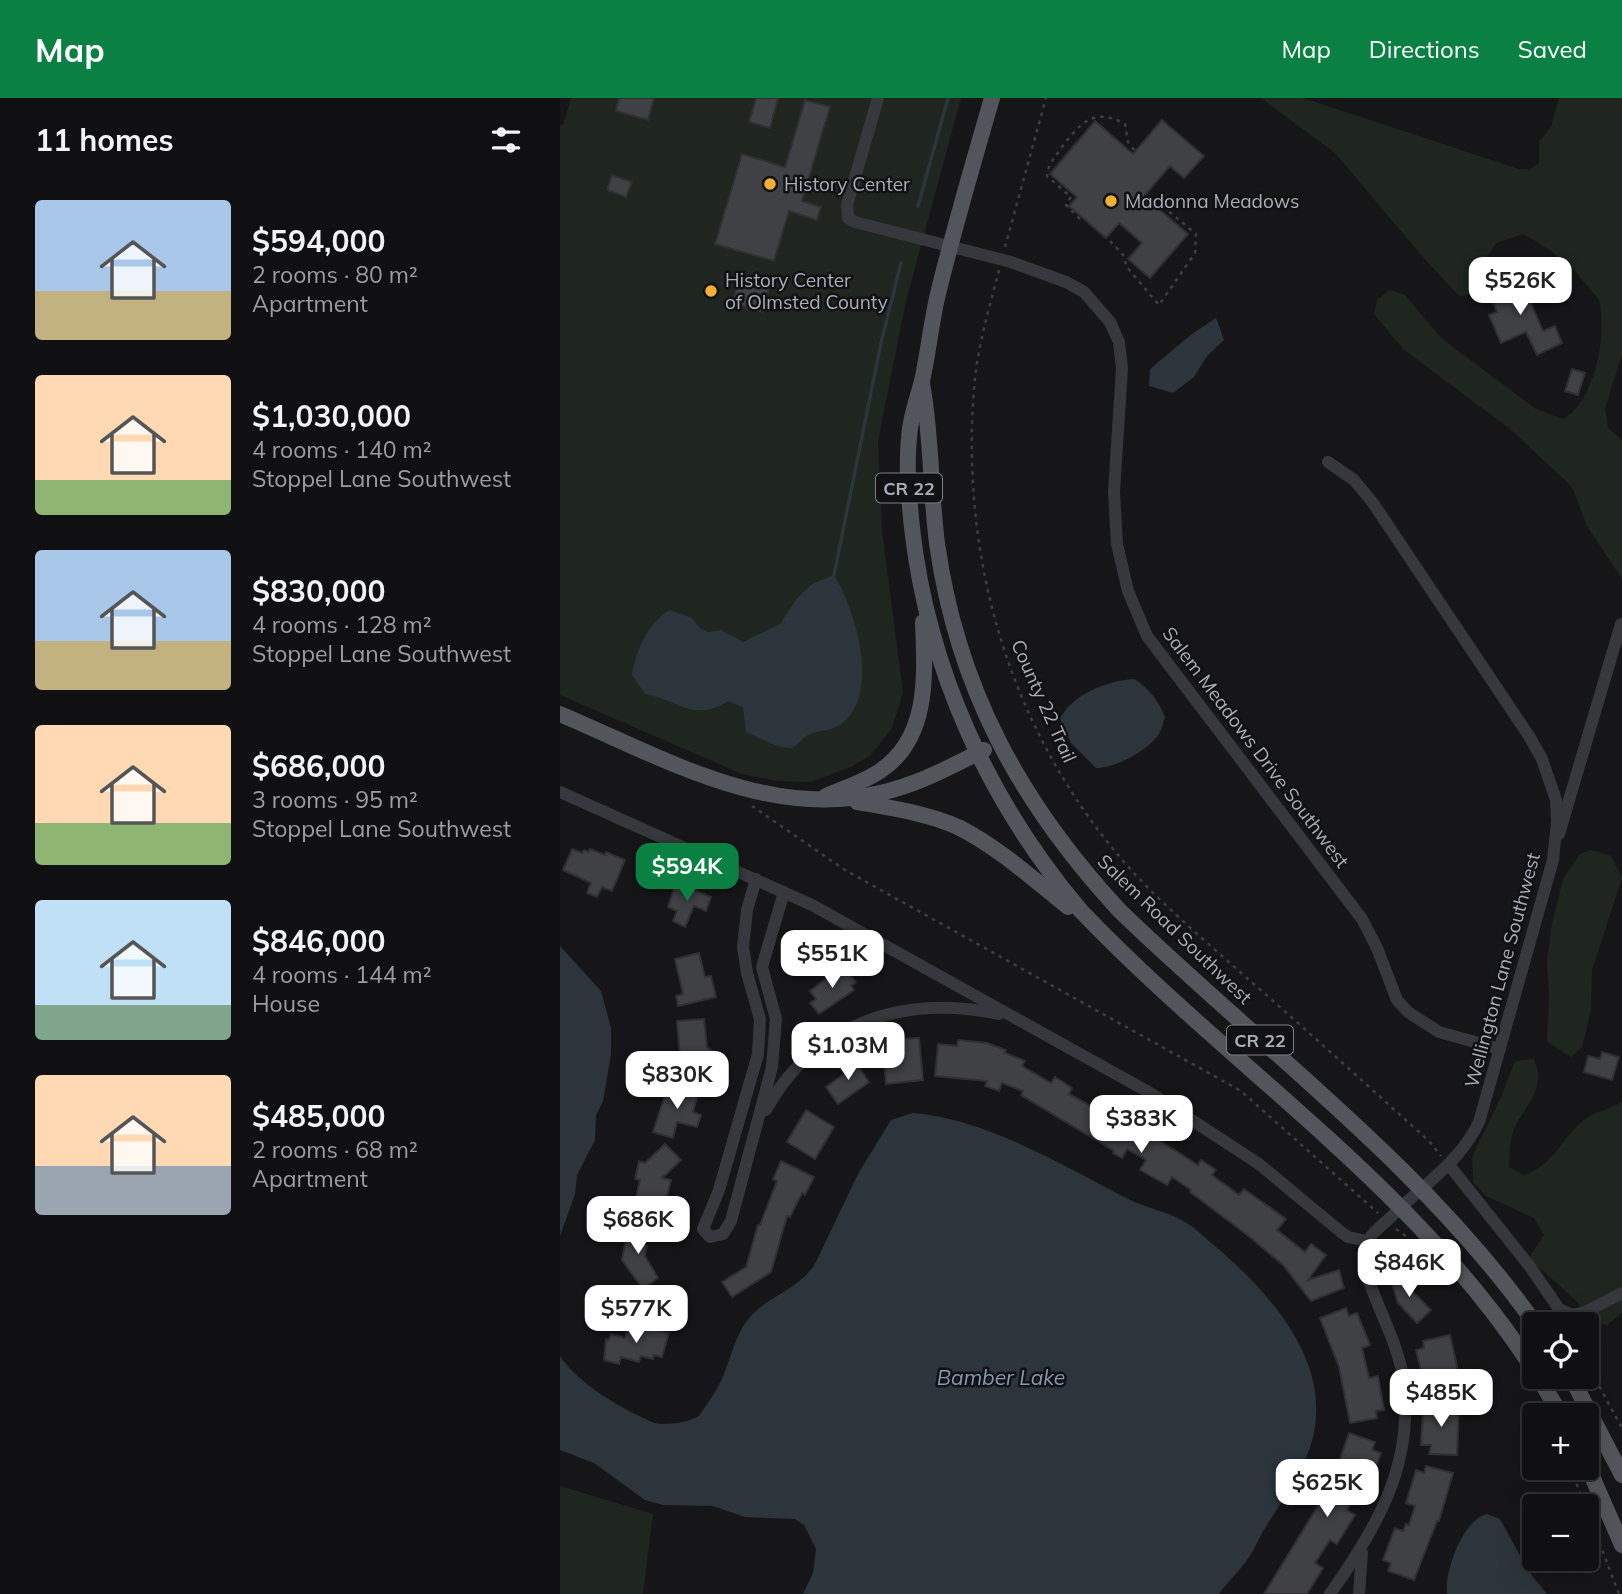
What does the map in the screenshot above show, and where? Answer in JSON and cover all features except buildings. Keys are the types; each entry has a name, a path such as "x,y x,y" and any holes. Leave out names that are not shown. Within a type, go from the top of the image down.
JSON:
{"main road":[{"name":"CR 22","path":"977,754 951,692 921,595 911,513 908,451 911,419 922,382 931,323 992,98"},
{"name":"CR 22","path":"922,382 929,429 937,545 947,594 970,674 999,743"},
{"path":"816,801 882,770 910,736 920,710 924,683 921,595"},
{"path":"560,714 736,787 779,797 816,801 841,800 908,786 999,743"},
{"name":"Salem Road Southwest","path":"999,743 1032,802 1052,831 1119,910 1411,1197 1456,1266 1522,1354"},
{"name":"Salem Road Southwest","path":"977,754 1009,812 1047,869 1103,934 1411,1197 1474,1244 1526,1312"},
{"path":"841,800 920,814 958,828 999,852 1103,934"},
{"path":"1577,1389 1622,1475"},
{"path":"1594,1480 1622,1545"}],"street":[{"name":"Salem Meadows Drive Southwest","path":"878,98 847,205 848,218 865,225 1002,260 1056,278 1084,292 1110,322 1119,342 1122,368 1114,519 1123,572 1147,636 1362,919 1377,948 1397,1000 1408,1012 1439,1032 1500,1049"},
{"name":"Wellington Lane Southwest","path":"1328,462 1354,480 1373,503 1529,736 1542,759 1556,800 1553,860 1479,1122 1465,1147 1449,1165 1411,1197 1367,1241"},
{"path":"1556,841 1565,821 1621,624"},
{"path":"560,792 756,879 848,924 1186,1114 1259,1164 1340,1232 1348,1237 1367,1241 1365,1267 1400,1362 1405,1412 1403,1441 1384,1507 1364,1546 1330,1594"},
{"path":"756,879 747,910 743,947 760,1019 758,1054 719,1191 704,1223 703,1229 710,1237 723,1234 731,1221 772,1067 776,1032 763,959 784,892"},
{"path":"756,1129 780,1086 805,1059 826,1042 874,1017 931,1006 965,1008 1009,1016"},
{"path":"1449,1165 1531,1268 1559,1309 1572,1315 1585,1312 1622,1293"},
{"path":"1359,1594 1359,1565 1364,1546"}],"path":[{"name":"County 22 Trail","path":"1046,98 984,326 974,388 974,512 991,613 1018,685 1047,753 1087,816 1133,872 1198,936 1429,1141 1449,1165"},
{"path":"1080,219 1066,205 1070,197 1048,176 1052,160 1082,122 1103,117 1116,119 1125,124 1128,142 1135,151"},
{"path":"1110,241 1124,256 1126,266 1159,305 1195,253 1197,244 1196,234 1167,209"},
{"path":"752,806 845,870 1241,1091 1408,1238"},
{"path":"1599,1386 1622,1428"},
{"path":"1599,1542 1619,1594"}],"shaded area":[{"path":"571,98 961,98 906,301 878,441 882,530 903,693 892,728 871,755 851,767 811,782 777,781 742,774 560,695 560,125 563,125"},
{"path":"1261,98 1303,98 1519,169 1530,169 1539,163 1539,142 1551,127 1559,98 1622,98 1622,355 1605,408 1608,428 1622,440 1622,579 1587,526 1572,487 1510,429 1403,349 1374,314 1377,300 1390,290 1405,295 1441,338 1536,409 1563,419 1574,411 1583,399 1596,366 1602,331 1599,301 1595,295 1564,262 1523,234 1496,243 1483,264 1474,294 1459,296 1335,153"},
{"path":"1591,850 1611,856 1622,878 1592,970 1591,1009 1582,1047 1571,1057 1547,1042 1547,960 1563,879 1580,854"},
{"path":"1534,1059 1538,1072 1535,1092 1515,1128 1510,1146 1509,1167 1524,1175 1545,1163 1571,1132 1588,1117 1622,1101 1622,1313 1607,1325 1599,1323 1599,1312 1584,1312 1575,1300 1529,1258 1544,1235 1534,1218 1486,1196 1473,1182 1472,1157 1515,1061"},
{"path":"560,1486 653,1514 643,1594 560,1594"}],"water":[{"path":"1216,318 1224,340 1207,356 1194,377 1173,393 1149,386 1150,369"},
{"path":"834,575 856,629 862,672 854,709 839,726 808,735 791,748 777,746 746,732 743,707 728,701 705,710 687,708 645,694 632,675 644,638 655,622 670,610 692,618 700,628 708,632 721,630 743,642 780,624 797,598 812,584"},
{"path":"1134,679 1149,691 1165,717 1160,732 1147,746 1130,757 1113,765 1096,768 1071,743 1060,719 1073,702 1091,690"},
{"path":"560,946 601,991 611,1028 611,1054 603,1101 596,1115 595,1140 577,1175 575,1194 560,1236"},
{"name":"Bamber Lake","path":"913,1113 969,1124 997,1134 1128,1199 1183,1221 1196,1229 1252,1281 1285,1321 1299,1343 1315,1390 1316,1415 1311,1445 1306,1459 1249,1557 1219,1594 803,1594 813,1573 816,1549 804,1525 795,1519 745,1517 713,1506 663,1505 645,1500 594,1463 560,1450 560,1356 589,1386 614,1403 652,1422 676,1423 699,1416 722,1380 746,1322 758,1309 798,1282 814,1266 858,1174 891,1120"},
{"path":"1487,1514 1500,1519 1522,1559 1522,1571 1528,1571 1547,1594 1447,1594 1452,1560 1463,1536 1478,1518"}],"waterway":[{"path":"918,206 948,98"},
{"path":"834,575 881,343 901,263"}],"place":[{"name":"History Center","path":"770,184"},
{"name":"Madonna Meadows","path":"1111,201"},
{"name":"History Center of Olmsted County","path":"711,291"}]}
